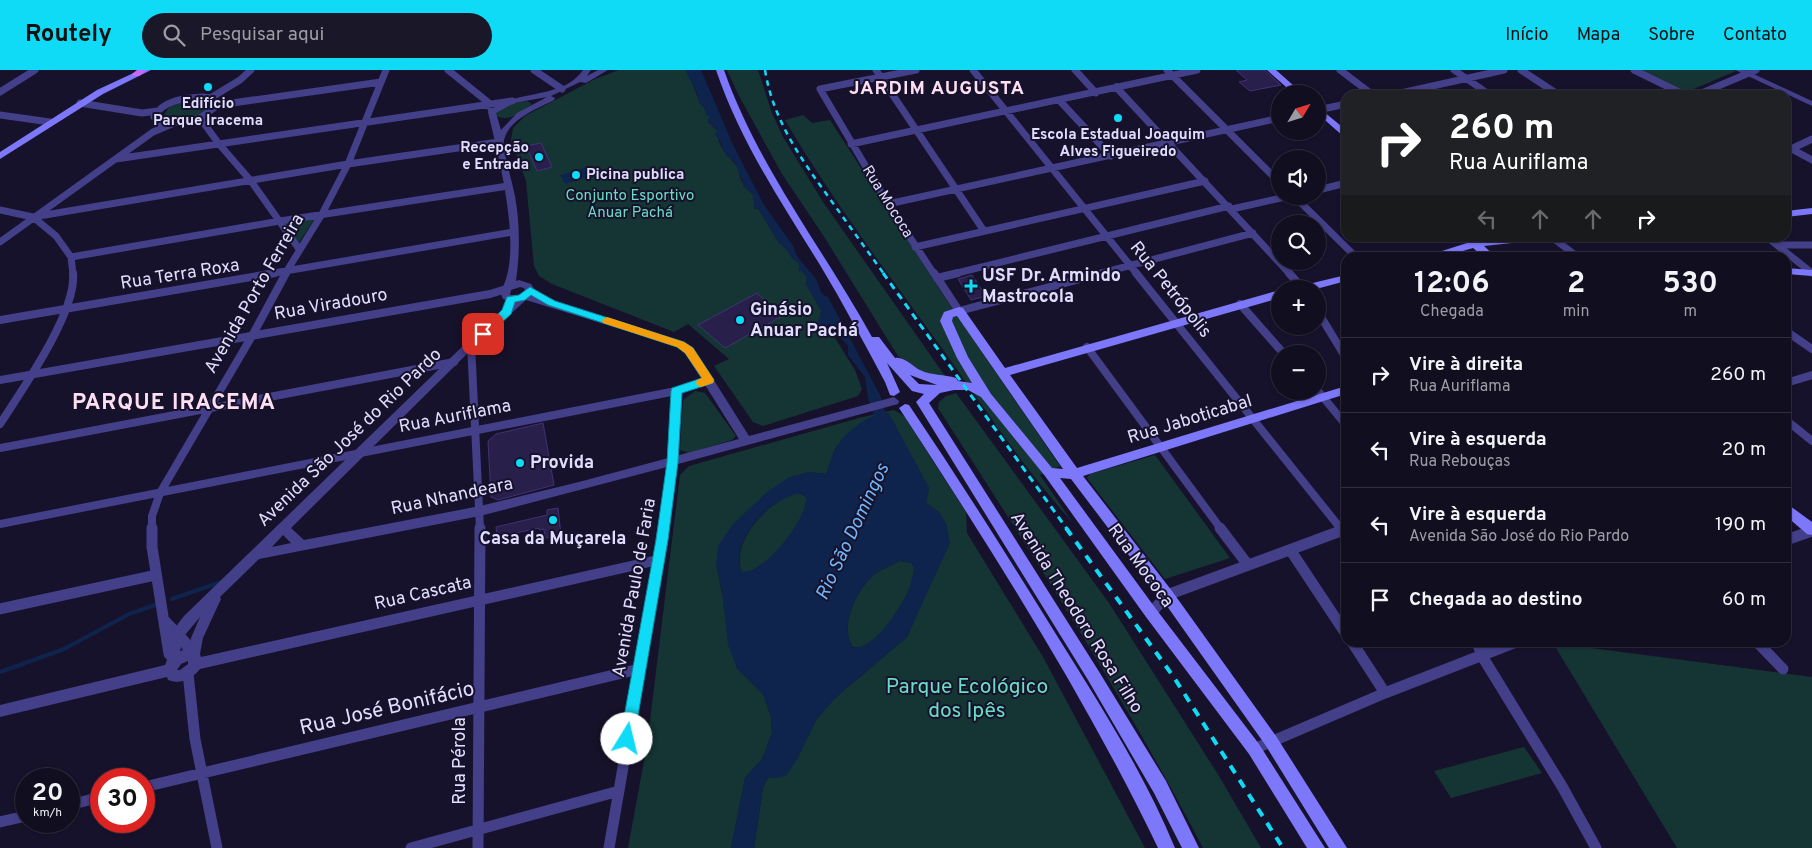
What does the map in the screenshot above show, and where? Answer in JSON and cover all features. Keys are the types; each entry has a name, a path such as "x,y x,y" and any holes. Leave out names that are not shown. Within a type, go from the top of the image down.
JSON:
{"main road":[{"path":"0,156 80,103 147,70"},
{"name":"Avenida Theodoro Rosa Filho","path":"715,70 726,88"},
{"name":"Avenida Theodoro Rosa Filho","path":"720,70 742,126 767,173 856,317 891,382 895,401 990,540 1076,679 1129,770 1167,848"},
{"path":"1271,70 1288,85"},
{"path":"1326,117 1341,130"},
{"path":"1791,213 1812,211"},
{"path":"1441,252 1468,242"},
{"path":"1472,242 1485,252"},
{"path":"1791,271 1812,273"},
{"path":"1326,283 1341,279"},
{"path":"1001,373 1271,296"},
{"name":"Rua Mococa","path":"1317,848 1254,749 1151,613 1049,473 987,397 963,358 946,321 948,315 959,311 1074,474 1167,595 1271,741 1339,848"},
{"name":"Avenida Theodoro Rosa Filho","path":"856,317 895,366 923,397 922,402 1006,534 1146,763 1191,848"},
{"path":"879,344 898,362 931,379 959,380 987,397"},
{"path":"936,390 903,386 895,401 918,406 936,390 959,380 965,366 963,358"},
{"name":"Rua Jaboticabal","path":"1326,393 1341,391"},
{"name":"Rua Jaboticabal","path":"1049,473 1074,474 1254,419 1304,400"},
{"path":"1791,512 1812,530"},
{"path":"990,540 1006,534"},
{"path":"1015,581 1030,574"}],"street":[{"path":"0,92 35,70"},
{"path":"80,103 142,113 158,111 182,99 212,97 233,85 251,70"},
{"name":"Avenida Porto Ferreira","path":"217,848 201,773 183,665 165,621 156,576 152,547 152,516 160,493 252,336 299,249 322,214 348,164 386,70"},
{"path":"448,70 489,104 499,142 508,186 513,232 513,272 507,312"},
{"path":"534,70 562,89"},
{"path":"116,158 550,95 581,79 587,70"},
{"path":"499,142 505,128 515,118 604,70"},
{"path":"876,70 984,231"},
{"path":"881,77 916,70"},
{"name":"Rua Petrópolis","path":"973,70 1341,526"},
{"path":"1075,70 1096,93"},
{"path":"851,144 1096,93 1170,73 1197,70"},
{"path":"1340,70 1366,90"},
{"path":"1454,70 1483,90"},
{"path":"1413,90 1504,70"},
{"path":"1521,70 1551,90"},
{"path":"1634,70 1672,90"},
{"path":"1707,90 1743,72 1756,70"},
{"path":"1743,72 1782,90"},
{"path":"1170,73 1271,174"},
{"name":"Rua Mococa","path":"881,77 820,89 888,204 959,311"},
{"path":"0,242 153,132 172,124 200,118 218,105 381,82"},
{"path":"1116,87 1168,144 1231,207 1294,280"},
{"path":"1791,94 1812,104"},
{"path":"212,97 217,100 218,105"},
{"path":"529,98 534,102 533,108"},
{"path":"492,115 512,100"},
{"path":"1060,100 1111,156"},
{"path":"1326,108 1341,105"},
{"path":"158,111 154,117 156,120 160,123 172,124"},
{"path":"142,113 148,116 156,125 153,132"},
{"path":"0,115 50,122"},
{"path":"492,115 505,120 515,118"},
{"path":"200,118 219,144 251,181 299,249"},
{"path":"888,204 1271,120"},
{"path":"1791,147 1812,139"},
{"path":"0,210 34,216 348,164 499,142"},
{"path":"1791,149 1812,160"},
{"path":"915,247 1205,181"},
{"path":"1326,188 1341,184"},
{"path":"71,257 322,214 508,186"},
{"path":"937,278 1231,207 1271,200"},
{"path":"1303,205 1351,252"},
{"path":"0,424 32,374 68,308 74,283 71,257 56,236 34,216"},
{"name":"Rua Terra Roxa","path":"0,320 513,232"},
{"path":"959,311 1253,233"},
{"path":"1558,242 1572,252"},
{"path":"1774,242 1786,252"},
{"path":"1778,245 1812,245"},
{"path":"1791,256 1812,273"},
{"path":"510,290 526,284 526,295"},
{"path":"510,290 680,344 689,350 748,442"},
{"name":"Rua Viradouro","path":"0,380 510,290"},
{"name":"Avenida São José do Rio Pardo","path":"178,635 193,616 255,555 363,452 471,344 526,295"},
{"path":"1240,304 1276,345"},
{"path":"1326,325 1341,350"},
{"path":"1791,334 1812,349"},
{"name":"Rua Pérola","path":"471,344 480,511 478,848"},
{"path":"1087,347 1248,565"},
{"path":"0,448 454,362"},
{"path":"1791,381 1812,375"},
{"name":"Rua Auriflama","path":"0,524 676,391 709,380"},
{"name":"Avenida Paulo de Faria","path":"609,848 659,560 673,462 676,391"},
{"path":"1325,400 1341,419"},
{"name":"Rua Nhandeara","path":"255,555 480,511 673,462 895,401"},
{"path":"1791,424 1812,440"},
{"path":"284,528 302,546"},
{"path":"1791,538 1812,530"},
{"path":"1151,613 1167,595 1341,531"},
{"path":"1291,551 1341,626"},
{"name":"Rua Cascata","path":"0,711 183,665 659,560"},
{"path":"0,609 156,576"},
{"name":"Avenida São José do Rio Pardo","path":"183,665 219,591"},
{"path":"165,621 178,635 174,650 183,665"},
{"path":"1355,647 1386,693"},
{"path":"1479,647 1482,656 1563,788 1596,848"},
{"path":"1254,749 1386,693 1504,647"},
{"path":"1761,647 1783,669"},
{"name":"Rua José Bonifácio","path":"155,784 639,668"},
{"path":"411,848 619,791"},
{"path":"0,822 15,819"}],"green space":[{"name":"Conjunto Esportivo Anuar Pachá","path":"619,70 685,70 688,73 699,100 710,117 708,122 718,131 719,142 739,169 741,180 753,195 755,209 758,208 779,243 799,263 800,269 807,277 806,284 822,312 820,314 855,370 862,389 858,396 763,426 753,422 714,366 729,359 688,324 674,332 552,284 539,276 534,266 526,181 511,140 513,128 525,116 595,79"},
{"path":"727,70 758,70 772,113 783,137 823,202 945,376 926,373 898,356 823,235 782,174"},
{"path":"1640,70 1736,71 1691,90 1678,90"},
{"path":"193,98 209,100 212,106 205,114 170,120 164,115 169,107"},
{"path":"527,101 532,104 515,116 501,118 496,116 495,112 514,103"},
{"path":"803,115 812,123 830,120 947,301 1060,466 1040,475 1073,523 1038,482 1006,439 822,179 785,120"},
{"path":"315,218 298,244 284,222"},
{"path":"695,391 705,393 736,436 732,440 689,453 680,450 683,400"},
{"path":"956,393 1109,603 1219,776 1261,848 1203,848 1173,791 1076,625 938,408 939,402 946,396"},
{"name":"Parque Ecológico dos Ipês","path":"894,410 904,416 966,512 967,533 1043,657 1145,848 754,848 763,787 768,778 778,778 808,737 816,720 835,698 907,637 921,605 947,526 939,512 926,503 929,488 888,413 867,419 836,447 826,474 809,472 788,478 716,563 737,668 763,694 771,717 772,733 762,759 745,778 731,848 628,848 647,745 680,475 689,466 859,418"},
{"path":"1155,455 1230,558 1165,579 1087,478 1090,474"},
{"path":"794,494 801,494 806,497 805,506 793,530 773,555 762,564 742,572 741,548 753,525 773,506"},
{"name":"Parque Ecológico dos Ipês","path":"900,561 911,563 915,568 910,587 901,605 887,626 870,642 861,647 853,647 849,639 849,619 862,588 875,574"},
{"path":"1555,647 1583,647 1812,677 1812,848 1677,848"},
{"path":"1524,747 1542,773 1451,798 1434,771"}],"water":[{"name":"Rio São Domingos","path":"685,70 701,70 733,145 764,205 794,247 800,260 817,281 821,292 828,297 880,395 886,414 889,413 929,488 926,503 939,512 947,526 950,543 907,637 835,698 816,720 799,756 787,775 778,778 768,778 763,787 754,848 731,848 745,778 762,759 772,733 771,717 763,694 737,668 728,645 722,592 716,563 718,546 733,524 767,492 788,478 809,472 826,474 834,451 847,433 874,416 868,398 865,377 848,355 848,346 829,324 824,326 818,324 822,312 806,284 807,277 801,271 798,271 799,263 779,243 758,208 754,209 753,195 743,186 743,181 734,161 726,156 719,139 714,134 718,131 707,120 710,117 705,114 706,111 699,103 698,95","holes":["794,494 801,494 806,497 805,506 793,530 773,555 762,564 742,572 739,560 741,548 753,525 773,506","900,561 911,563 914,568 910,587 901,605 887,626 878,635 861,647 853,647 849,639 849,619 862,588 875,574"]},
{"name":"Picina publica","path":"587,167 592,176 565,184 560,175"}],"building":[{"path":"1236,70 1265,70 1281,85 1271,85 1271,87 1250,91 1239,82 1247,80"},
{"name":"Recepção e Entrada","path":"541,143 552,167 537,171 526,146"},
{"name":"USF Dr. Armindo Mastrocola","path":"972,275 986,296 971,300 958,279"},
{"name":"Ginásio Anuar Pachá","path":"757,293 782,316 725,348 698,325"},
{"name":"Provida","path":"543,423 554,485 498,500 491,497 488,441 496,434"},
{"path":"558,508 561,535 545,538 544,529 539,530 539,528 497,537 496,527 547,515 547,510"}],"waterway":[{"path":"172,599 221,582"},
{"path":"0,672 64,649 129,614 158,604"}],"railway":[{"path":"765,70 774,106 799,154 884,274"},
{"path":"883,273 1067,529"},
{"path":"1066,528 1173,676 1283,848"}],"slow traffic":[{"path":"607,320 670,340 689,350 709,380 701,383"}],"place":[{"name":"Edifício Parque Iracema","path":"208,87"},
{"name":"Escola Estadual Joaquim Alves Figueiredo","path":"1118,118"},
{"name":"Recepção e Entrada","path":"539,157"},
{"name":"Picina publica","path":"576,175"},
{"name":"USF Dr. Armindo Mastrocola","path":"971,286"},
{"name":"Ginásio Anuar Pachá","path":"740,320"},
{"name":"Provida","path":"520,463"},
{"name":"Casa da Muçarela","path":"553,520"}],"district":[{"name":"JARDIM AUGUSTA","path":"937,89"},
{"name":"PARQUE IRACEMA","path":"174,403"}],"route":[{"path":"483,334 507,312 511,299 522,298 530,290 552,303 680,344 689,350 709,380 676,391 673,462 659,560 627,739"}]}
